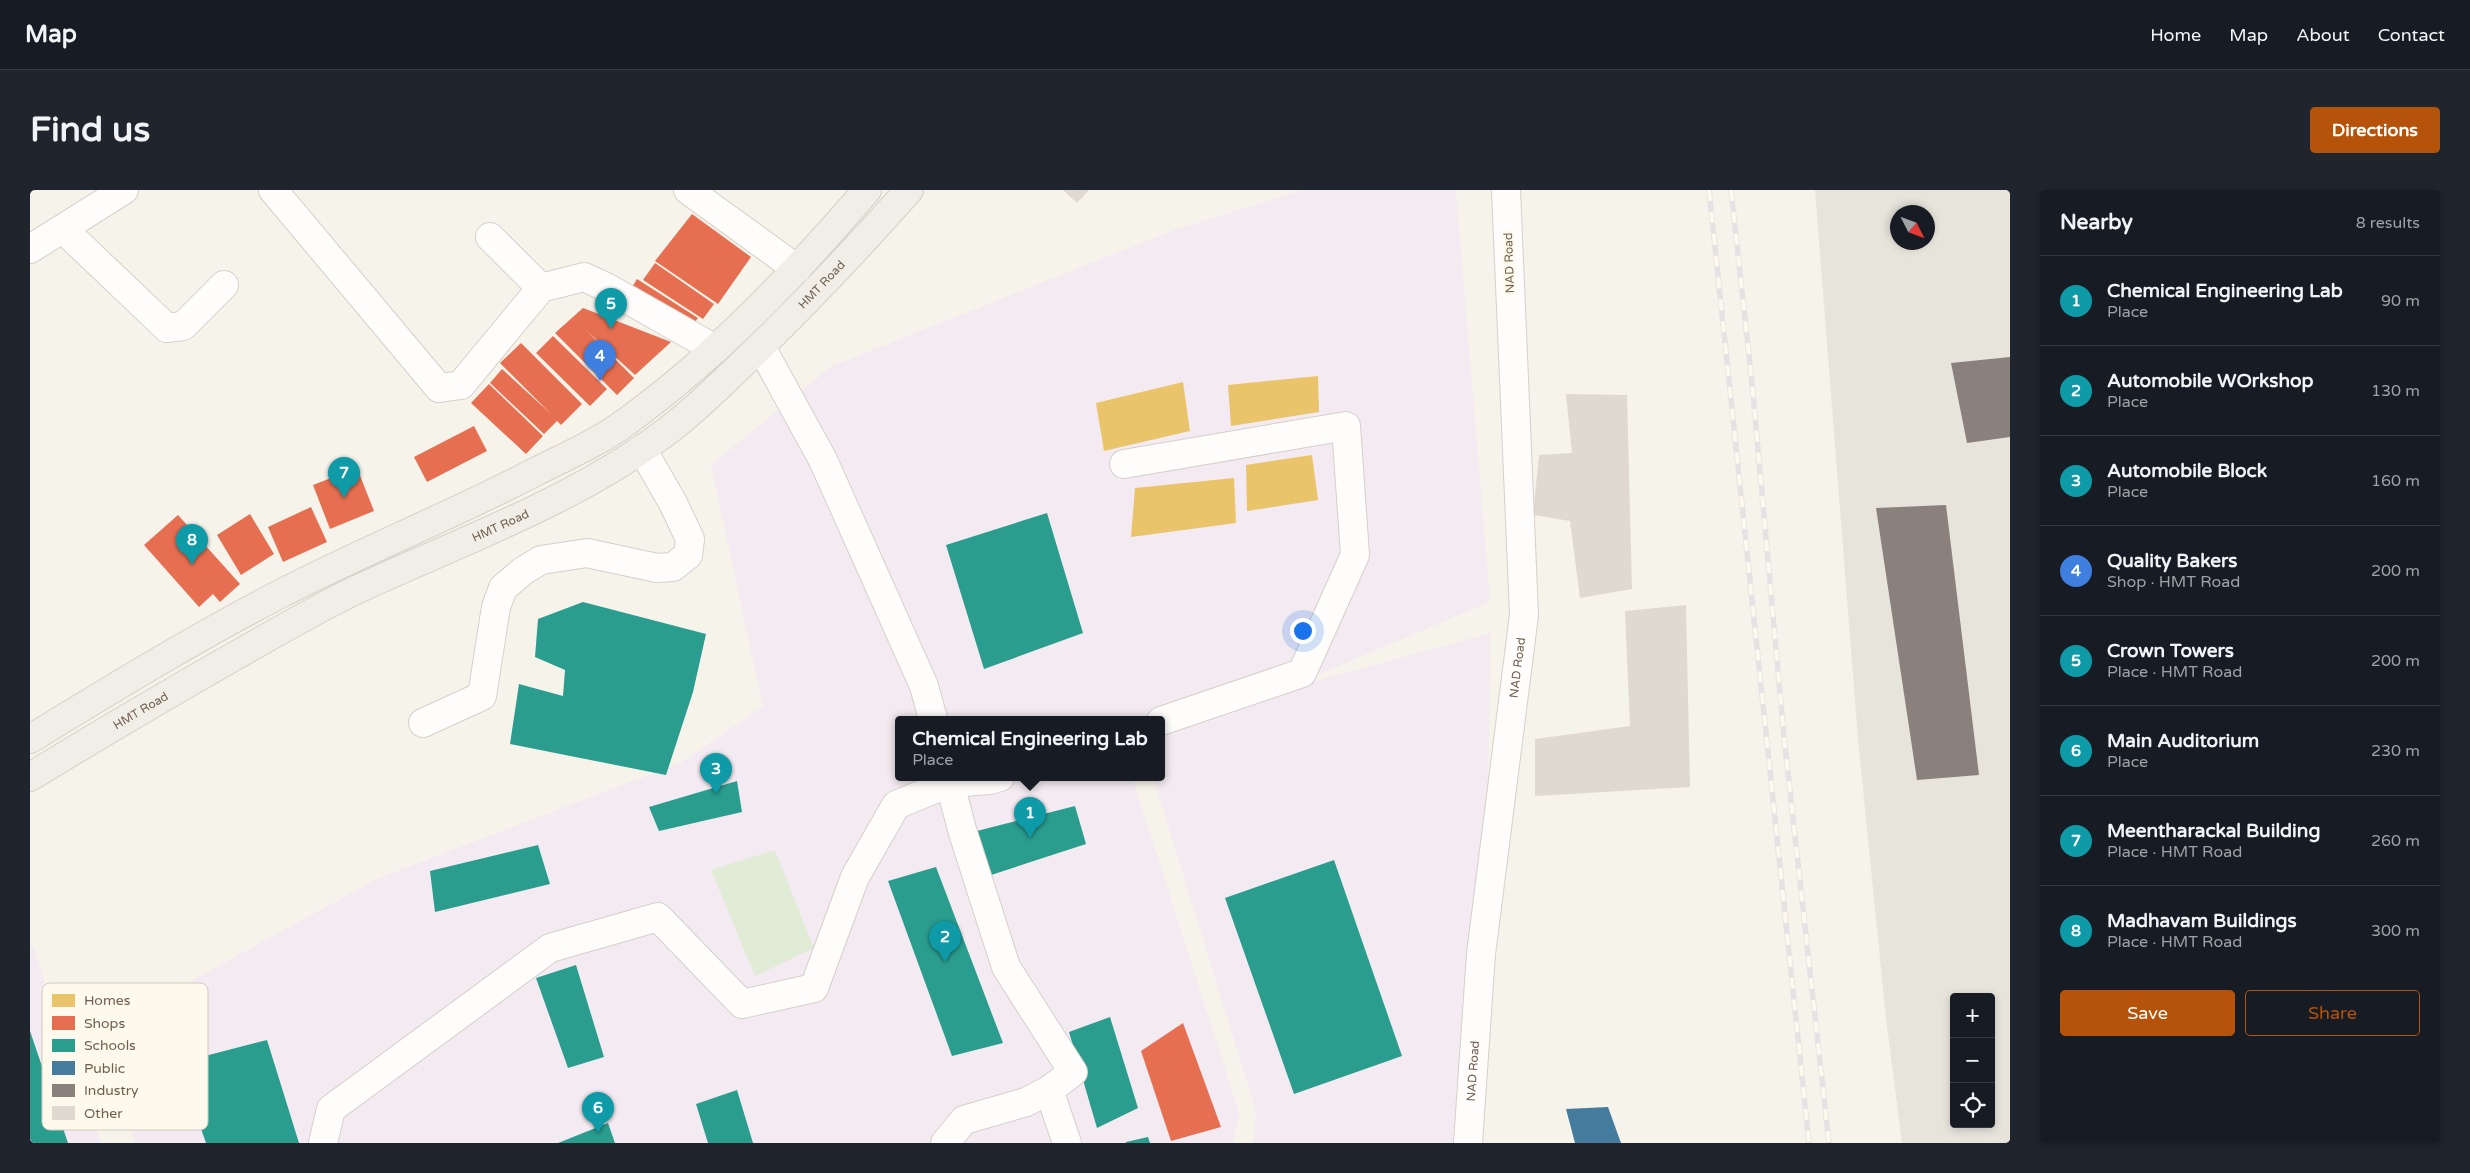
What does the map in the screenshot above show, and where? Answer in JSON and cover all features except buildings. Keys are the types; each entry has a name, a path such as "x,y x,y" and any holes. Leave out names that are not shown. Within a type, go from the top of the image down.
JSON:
{"main road":[{"path":"30,739 144,670 280,594 518,481 624,423 685,375 798,269 867,190"},
{"name":"HMT Road","path":"30,777 152,703 281,629 355,591 474,539 565,494 642,449 703,402 761,347 910,190"}],"street":[{"path":"30,249 124,190"},
{"path":"273,190 439,388 461,385 541,288 584,277 606,287 714,348"},
{"path":"688,190 798,269"},
{"name":"NAD Road","path":"1468,1143 1481,954 1524,615 1506,190"},
{"path":"63,229 167,328 183,326 224,285"},
{"path":"490,237 541,288"},
{"path":"761,347 823,460 924,686 931,716"},
{"path":"1124,464 1346,426 1355,555 1302,673 1165,720"},
{"path":"423,723 482,696 496,608 502,588 542,560 587,553 657,568 673,567 688,555 690,539 673,503 642,449"},
{"path":"323,1143 331,1109 550,948 658,917 742,1004 814,988 855,877 896,805 946,781"},
{"path":"945,1143 964,1120 1026,1102 1049,1090 1073,1072 1006,967 948,781"},
{"path":"1049,1090 1067,1143"}],"shaded area":[{"path":"1302,190 1456,190 1490,602 1279,691 1491,633 1488,787 1453,1133 1455,1143 1253,1143 1256,1111 1154,781 1165,781 1165,716 895,716 895,781 1133,781 1239,1113 1233,1143 135,1143 131,1130 208,1130 208,983 188,983 379,878 680,763 763,707 711,465 832,366 1172,231"},
{"path":"1815,190 2010,190 2010,1143 1902,1143 1886,1018 1858,739"},
{"path":"30,944 34,950 45,983 42,983 42,1130 96,1130 101,1143 30,1143"}],"green space":[{"path":"775,850 814,948 755,976 711,870"}],"railway":[{"path":"1709,190 1809,1143"},
{"path":"1731,190 1752,383 1784,737 1829,1143"}],"place":[{"name":"Crown Towers","path":"611,329"},
{"name":"Quality Bakers","path":"600,381"},
{"name":"Meentharackal Building","path":"344,498"},
{"name":"Madhavam Buildings","path":"192,565"},
{"name":"Automobile Block","path":"716,794"},
{"name":"Chemical Engineering Lab","path":"1030,838"},
{"name":"Automobile WOrkshop","path":"945,962"},
{"name":"Main Auditorium","path":"598,1133"}]}
